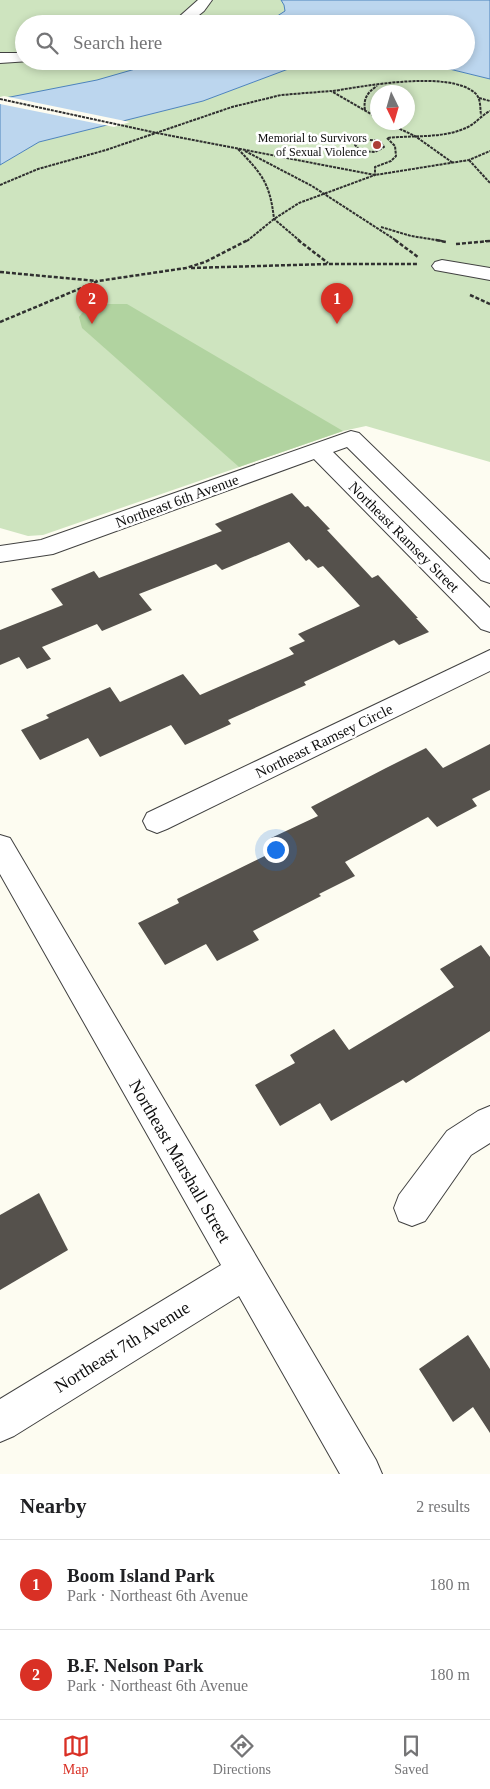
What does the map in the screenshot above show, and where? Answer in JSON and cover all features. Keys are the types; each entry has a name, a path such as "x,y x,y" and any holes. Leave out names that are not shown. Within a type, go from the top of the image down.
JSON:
{"street":[{"path":"191,15 205,0"},
{"path":"0,58 15,58"},
{"path":"442,266 490,274"},
{"name":"Northeast 6th Avenue","path":"0,554 44,548 351,438 490,574"},
{"name":"Northeast Ramsey Street","path":"318,450 490,623"},
{"name":"Northeast Ramsey Circle","path":"157,821 490,660"},
{"name":"Northeast Marshall Street","path":"0,846 362,1474"},
{"path":"412,1208 459,1143 490,1123"},
{"name":"Northeast 7th Avenue","path":"0,1422 244,1272"}],"path":[{"path":"378,85 415,82 449,83 468,88 479,98 490,101"},
{"path":"0,185 38,169 259,100 301,92 332,91 370,86"},
{"path":"332,91 370,113"},
{"path":"365,110 363,103 367,93 370,91"},
{"path":"479,98 482,115"},
{"path":"0,100 157,133 376,175"},
{"path":"380,141 384,148 375,152 361,151 355,145 358,141 366,139 380,141 387,138 458,132 470,127 482,115 490,111"},
{"path":"402,130 415,136 453,163"},
{"path":"376,175 375,167 391,161 396,156 395,146 387,138"},
{"path":"238,148 325,194 377,226 419,257"},
{"path":"238,148 261,173 272,200 274,220 328,264"},
{"path":"186,268 224,254 246,242 299,203 376,175 470,160 490,151"},
{"path":"470,160 490,184"},
{"path":"377,226 412,236 456,244"},
{"path":"0,272 98,281 186,268 328,264 414,264 442,266"},
{"path":"0,322 98,281"}],"green space":[{"path":"0,0 281,0 285,5 285,11 279,15 15,15 15,70 133,70 83,84 0,99"},
{"path":"286,70 453,70 490,79 490,462 366,426 343,431 43,535 28,536 0,528 0,165 39,142 203,101"},
{"path":"107,304 127,304 343,431 239,467 82,328 79,317 85,310"}],"water":[{"path":"281,0 490,0 490,79 453,70 475,70 475,15 279,15 285,11"},
{"path":"132,70 286,70 203,101 39,142 0,165 0,99 97,80"}],"pier":[{"path":"4,96 130,122 114,127 0,104 0,97"}],"building":[{"path":"292,493 305,507 308,506 330,529 327,530 372,578 378,575 429,632 399,645 394,640 304,682 306,685 228,720 231,724 185,745 171,725 100,757 88,738 40,760 21,730 49,718 46,715 110,687 120,702 183,674 200,695 294,654 289,648 305,641 298,634 360,606 323,566 318,568 309,559 306,561 289,542 222,570 216,564 139,594 152,610 102,631 97,624 42,647 51,659 27,669 19,657 0,665 0,630 63,605 51,589 94,571 99,578 222,531 215,524"},
{"path":"490,744 490,790 472,799 477,806 437,827 428,817 345,862 355,876 253,931 259,940 217,961 206,944 165,965 138,923 179,903 177,899 279,849 271,838 318,816 311,807 386,768 426,748 443,768"},
{"path":"481,945 490,957 490,1031 406,1083 403,1080 331,1121 320,1103 280,1126 255,1085 295,1063 290,1055 334,1029 349,1050 454,987 440,969"},
{"path":"39,1193 68,1250 0,1290 0,1215"},
{"path":"468,1335 490,1369 490,1433 473,1407 453,1422 419,1369"}],"place":[{"name":"Memorial to Survivors of Sexual Violence","path":"377,145"},
{"name":"B.F. Nelson Park","path":"92,324"},
{"name":"Boom Island Park","path":"337,324"}]}
